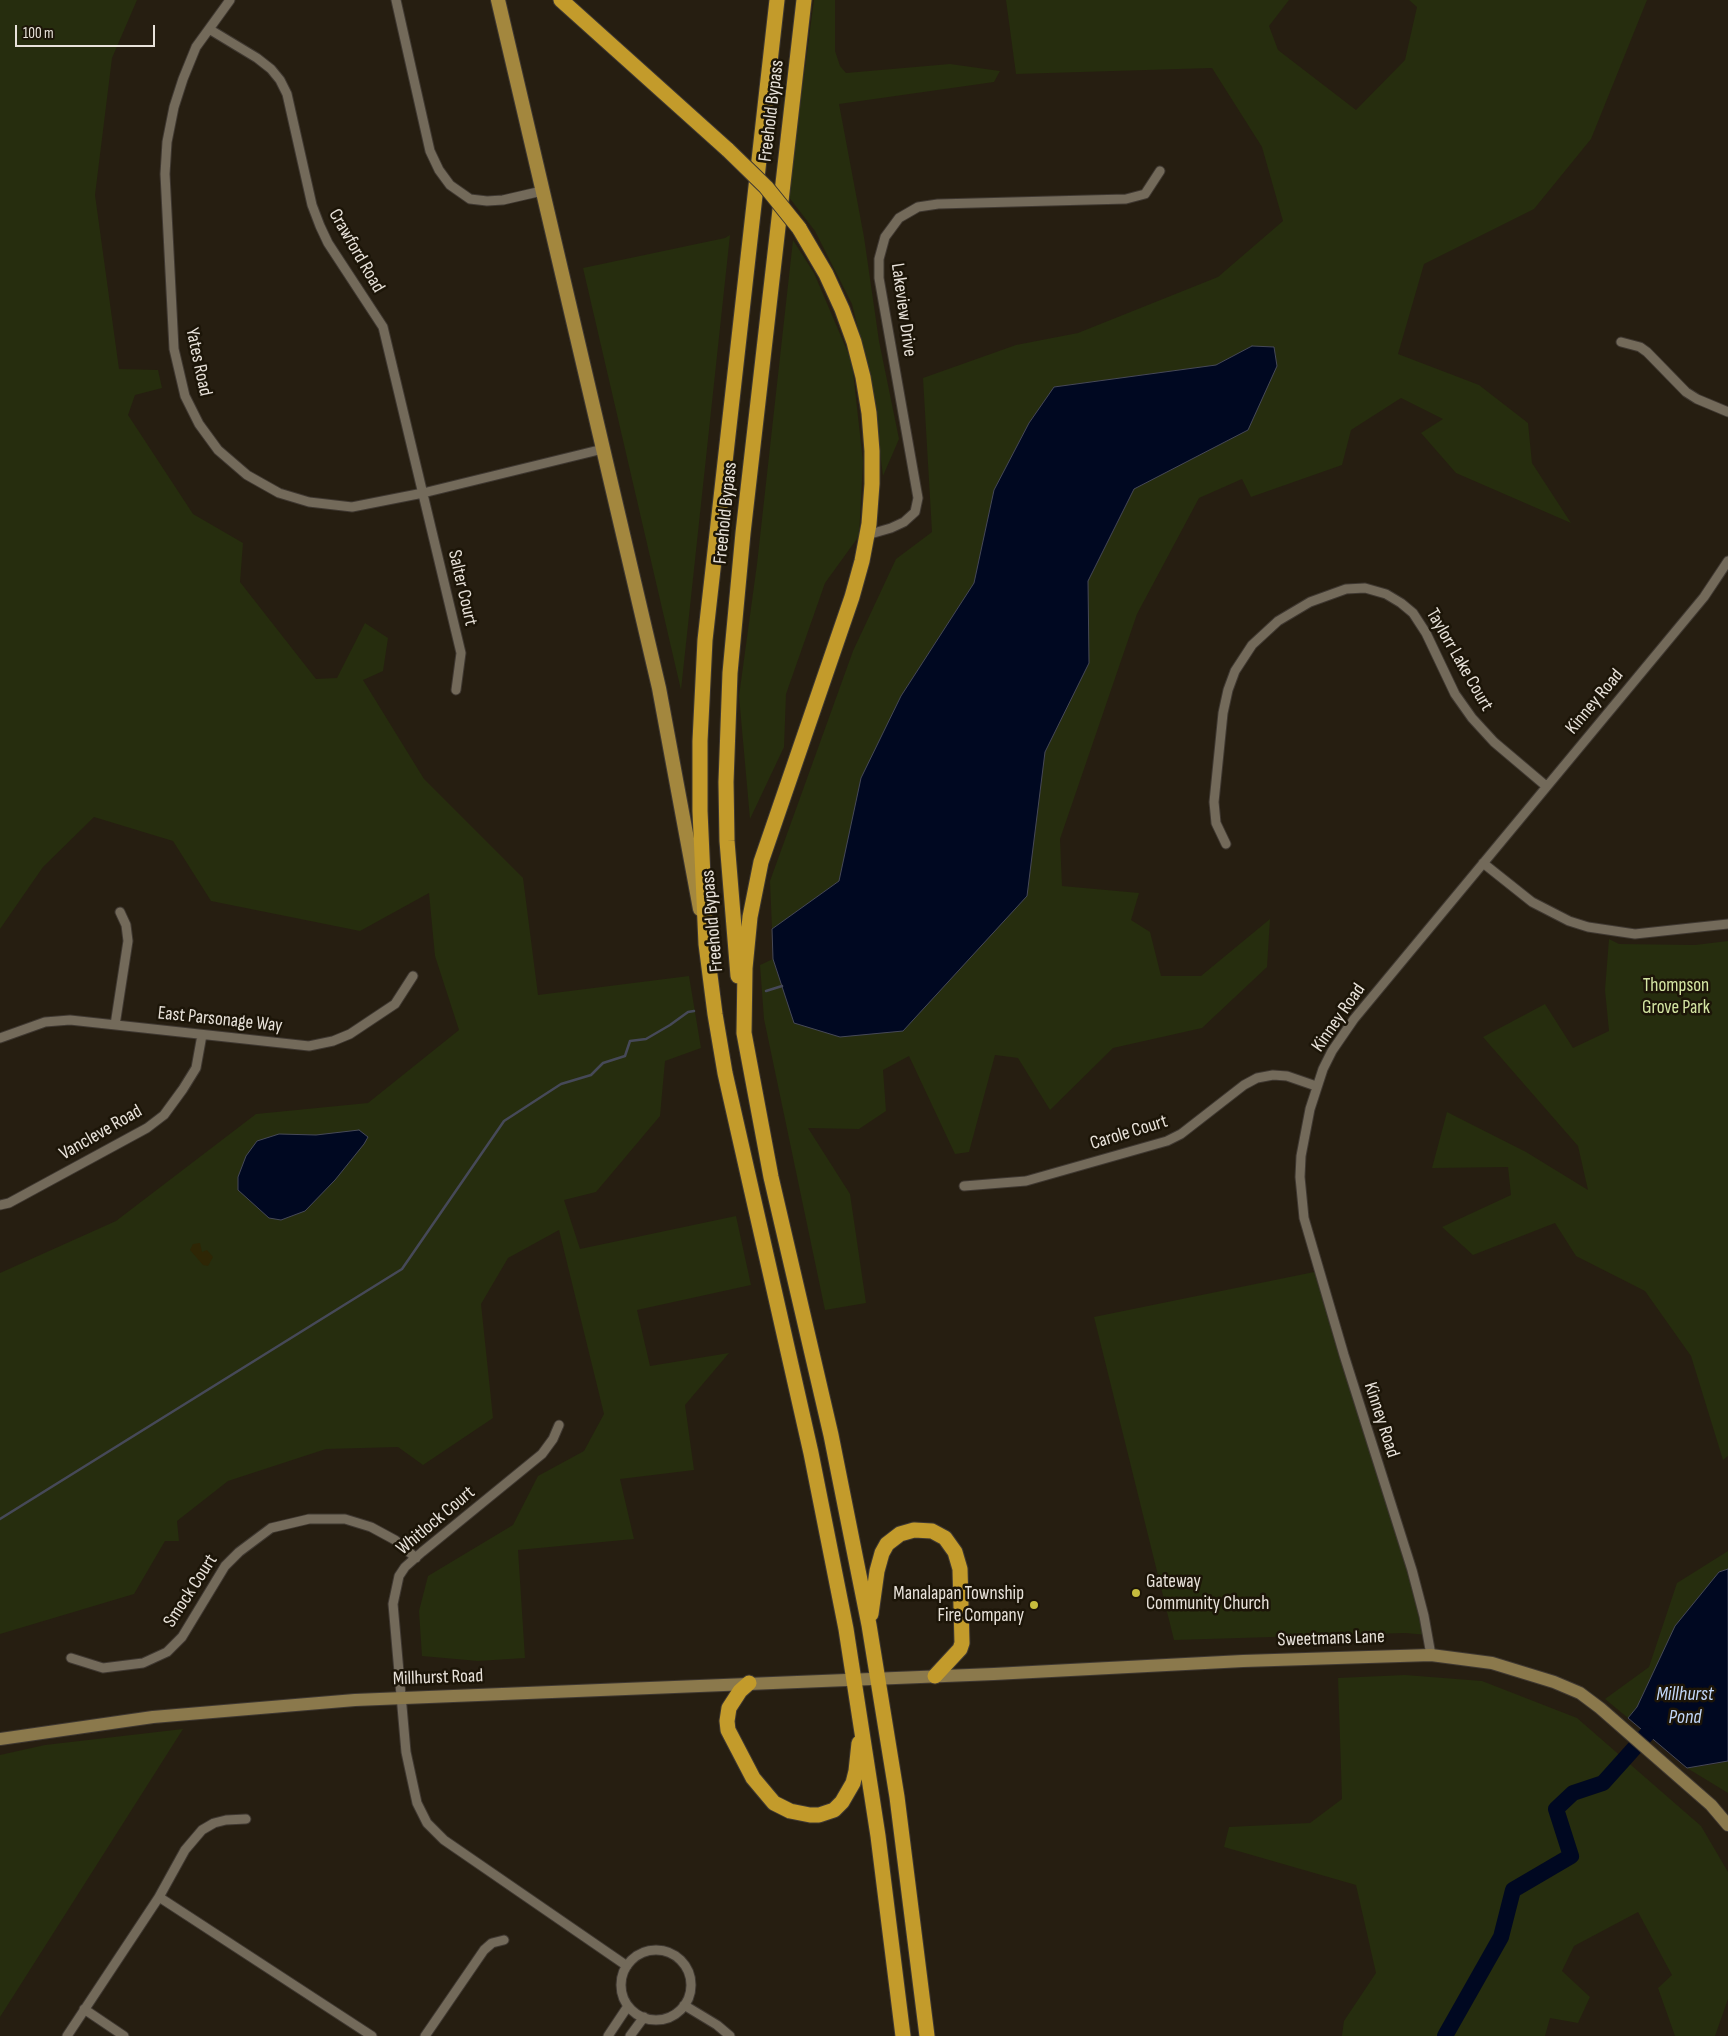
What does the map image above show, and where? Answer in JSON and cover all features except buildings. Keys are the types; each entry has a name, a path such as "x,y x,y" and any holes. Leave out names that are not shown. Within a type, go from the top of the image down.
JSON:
{"highway":[{"path":"561,0 728,150 766,187 798,228 826,274 854,342 863,377 869,413 872,451 872,484 867,535 852,597 761,862 750,917 745,968 744,1033 771,1177 831,1435 879,1678 911,1902 927,2036"},
{"name":"Freehold Bypass","path":"777,0 705,640 700,751 700,810 706,944 725,1073 811,1453 855,1679"},
{"name":"Freehold Bypass","path":"744,1033 730,900 727,841 726,782 730,673 743,533 804,0"},
{"path":"869,1625 877,1570 882,1553 888,1544 900,1534 914,1530 932,1531 945,1538 955,1552 959,1563 962,1643 960,1649 935,1676"},
{"path":"855,1679 878,1836 903,2036"},
{"path":"749,1683 740,1691 729,1708 728,1730 762,1790 774,1802 790,1810 810,1815 819,1815 834,1810 842,1802 855,1776 861,1722"}],"main road":[{"path":"498,0 660,688 706,944"}],"street":[{"name":"Yates Road","path":"230,0 196,47 174,107 167,142 165,202 174,349 185,396 199,424 218,450 247,475 279,493 308,502 352,507 423,493 604,449"},
{"path":"396,0 430,151 439,170 450,185 470,198 487,201 503,200 542,191"},
{"name":"Crawford Road","path":"209,29 257,58 271,69 280,80 287,94 312,205 320,226 328,243 383,327 423,493"},
{"name":"Lakeview Drive","path":"867,535 904,522 915,512 918,498 879,278 879,259 886,237 899,218 918,207 938,204 1126,199 1145,194 1160,170"},
{"path":"1621,342 1640,347 1647,352 1686,392 1703,402 1728,412"},
{"name":"Salter Court","path":"423,493 461,653 456,690"},
{"name":"Kinney Road","path":"1431,1655 1424,1616 1412,1570 1338,1337 1304,1218 1300,1177 1301,1156 1304,1133 1316,1086 1332,1051 1354,1019 1704,596 1728,562"},
{"name":"Taylorr Lake Court","path":"1226,844 1217,826 1214,802 1223,713 1235,671 1252,645 1278,622 1310,602 1346,589 1365,588 1386,594 1413,613 1426,633 1464,708 1489,737 1546,786"},
{"path":"1483,863 1532,902 1562,918 1588,928 1635,934 1728,924"},
{"path":"115,1025 128,941 126,925 120,912"},
{"name":"East Parsonage Way","path":"0,1038 45,1022 70,1020 310,1046 334,1041 350,1034 395,1004 413,976"},
{"name":"Vancleve Road","path":"0,1205 9,1203 147,1128 164,1114 184,1089 196,1068 202,1035"},
{"name":"Carole Court","path":"964,1186 1026,1181 1167,1141 1181,1134 1244,1085 1257,1078 1274,1075 1287,1076 1316,1086"},
{"name":"Whitlock Court","path":"560,1425 542,1454 416,1558 399,1576 394,1591 393,1604 406,1752 417,1803 427,1822 444,1840 627,1966"},
{"name":"Smock Court","path":"71,1658 103,1668 144,1663 167,1652 182,1637 225,1566 239,1552 271,1528 309,1519 346,1519 371,1527 395,1540 416,1558"},
{"name":"Sweetmans Lane","path":"879,1678 1242,1661 1431,1655 1492,1663 1568,1687 1589,1698 1711,1805 1728,1826"},
{"name":"Millhurst Road","path":"0,1739 153,1717 284,1704 879,1678"},
{"path":"68,2036 159,1897 185,1850 202,1830 214,1823 246,1819"},
{"path":"159,1897 372,2036"},
{"path":"426,2036 484,1950 492,1943 504,1940"},
{"path":"647,1951 663,1951 678,1958 686,1966 690,1976 691,1988 684,2005 672,2016 660,2020 637,2014 628,2006 623,1996 623,1974 627,1966 636,1956 647,1951"},
{"path":"684,2005 717,2025 730,2036"},
{"path":"609,2035 628,2006"},
{"path":"84,2009 124,2036"},
{"path":"630,2036 644,2017"}],"green space":[{"path":"0,0 137,0 112,58 95,195 119,369 158,370 162,388 135,395 128,415 193,514 243,543 240,582 316,679 337,678 365,623 388,638 383,671 363,680 424,779 523,878 538,995 689,976 701,1048 665,1061 660,1116 596,1192 564,1200 580,1249 736,1216 751,1285 637,1310 650,1366 729,1353 685,1405 694,1470 620,1479 634,1539 518,1550 525,1658 478,1661 422,1656 419,1611 428,1576 513,1525 538,1476 584,1451 604,1414 559,1230 508,1258 481,1304 493,1418 423,1465 398,1447 326,1449 228,1481 177,1521 179,1541 165,1541 134,1594 0,1634 0,1273 116,1221 256,1114 368,1103 459,1030 435,956 429,893 360,931 211,901 173,841 94,817 43,867 0,929"},
{"path":"814,0 835,0 835,51 840,66 846,73 950,64 1000,71 994,82 839,104 864,237 879,341 899,439 883,476 871,382 852,304 815,231 788,196"},
{"path":"1006,0 1289,0 1269,26 1278,50 1356,110 1405,60 1417,7 1409,0 1647,0 1591,139 1534,209 1424,264 1398,354 1479,385 1528,423 1532,463 1571,523 1456,473 1421,433 1443,419 1401,398 1351,430 1342,465 1251,497 1242,479 1199,498 1137,614 1060,839 1062,886 1139,893 1131,920 1150,932 1161,976 1201,976 1270,919 1267,967 1202,1028 1113,1048 1050,1110 1018,1058 995,1055 969,1152 955,1154 909,1056 883,1070 886,1111 859,1129 808,1128 850,1194 866,1303 825,1310 764,1019 760,965 773,959 794,1023 1027,896 1045,752 1089,663 1088,581 1134,489 1248,430 1252,346 1216,365 1054,387 1029,423 994,490 974,583 901,696 862,778 839,881 772,929 770,881 853,651 896,559 932,532 923,378 1016,345 1078,333 1218,277 1283,221 1262,147 1212,68 1016,74"},
{"path":"730,235 681,690 583,268 725,238"},
{"path":"793,240 814,273 852,362 863,462 859,536 825,583 786,694 784,747 750,819 739,696 757,564"},
{"name":"Thompson Grove Park","path":"1609,939 1619,944 1695,945 1728,941 1728,1456 1723,1460 1691,1356 1645,1291 1576,1256 1555,1223 1473,1255 1442,1227 1511,1195 1508,1167 1432,1168 1447,1112 1526,1152 1588,1190 1578,1146 1483,1037 1545,1004 1573,1048 1609,1031 1605,990"},
{"path":"1319,1271 1428,1635 1405,1633 1174,1640 1094,1317"},
{"path":"1728,1551 1728,1569 1719,1572 1637,1707 1628,1718 1605,1699 1649,1667 1677,1583"},
{"path":"1405,1675 1482,1681 1577,1718 1701,1826 1728,1872 1728,1999 1715,2036 1675,2036 1658,1988 1672,1975 1638,1912 1574,1946 1562,1971 1590,1997 1578,2023 1550,2018 1545,2036 1342,2036 1344,2021 1376,1973 1356,1885 1224,1847 1229,1827 1310,1823 1342,1799 1338,1678"},
{"path":"183,1729 0,2017 0,1755 45,1745"},
{"path":"1728,1761 1728,1793 1687,1768 1716,1764"}],"sand":[{"path":"200,1243 202,1252 207,1250 213,1257 208,1266 203,1265 190,1250 193,1244"}],"water":[{"path":"1252,346 1274,347 1277,366 1248,430 1134,489 1088,581 1089,663 1045,752 1027,896 903,1031 840,1037 794,1023 773,959 772,929 839,881 861,778 901,696 974,583 994,490 1029,423 1054,387 1216,365"},
{"path":"359,1130 368,1137 364,1144 335,1180 305,1211 281,1220 269,1218 238,1190 238,1177 246,1156 257,1141 279,1134 316,1135"},
{"name":"Millhurst Pond","path":"1728,1569 1728,1761 1687,1768 1628,1718 1637,1707 1675,1626 1719,1572"}],"waterway":[{"path":"766,991 782,986"},
{"path":"0,1519 402,1269 504,1121 561,1084 591,1075 603,1063 625,1056 630,1041 646,1039 688,1012 694,1011"},
{"path":"1445,2036 1501,1937 1513,1890 1571,1856 1556,1809 1573,1793 1603,1783 1647,1734"}],"place":[{"name":"Gateway Community Church","path":"1136,1593"},
{"name":"Manalapan Township Fire Company","path":"1034,1605"}]}
